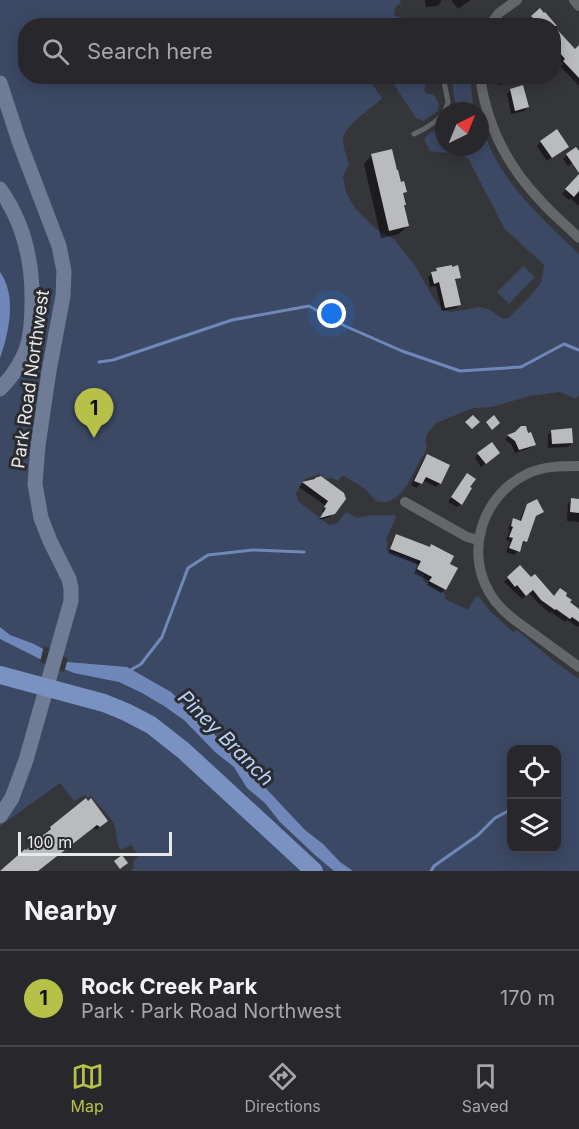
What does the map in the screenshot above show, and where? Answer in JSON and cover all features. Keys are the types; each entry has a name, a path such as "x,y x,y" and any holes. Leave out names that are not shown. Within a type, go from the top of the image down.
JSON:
{"main road":[{"path":"0,675 104,704 151,725 184,751 314,871"}],"street":[{"path":"495,18 517,0"},
{"path":"574,0 579,6"},
{"name":"Park Road Northwest","path":"0,83 23,152 59,246 64,272 63,296 49,371 35,484 41,518 71,588 71,601 26,760 12,798 0,816"},
{"path":"481,84 490,122 512,165 538,198 579,238"},
{"path":"0,189 15,214 24,239 30,263 32,297 31,326 26,350 14,372 0,389"},
{"path":"579,466 539,470 511,484 491,506 482,523 478,540 482,575 496,602 515,621 579,667"},
{"path":"405,502 467,537 478,540"}],"lane":[{"path":"445,84 448,102"},
{"path":"414,134 435,122"}],"shaded area":[{"path":"0,0 400,0 401,4 397,5 394,13 395,16 402,18 18,18 18,84 372,84 382,98 344,134 344,146 349,164 343,177 346,192 356,209 376,229 394,239 414,264 442,310 451,312 480,307 490,310 503,319 509,318 541,283 544,265 504,228 465,156 489,156 489,146 520,194 579,254 579,395 576,399 560,392 530,396 492,407 473,408 436,423 427,434 426,451 409,482 401,493 388,502 376,501 364,488 344,476 338,481 319,474 305,479 296,493 298,501 329,525 338,523 346,512 358,518 395,515 396,518 386,539 388,551 415,562 417,564 415,570 424,575 423,581 444,593 445,599 468,610 478,596 491,612 513,632 517,630 579,679 579,871 131,871 135,867 133,862 139,856 131,845 121,850 113,822 108,815 91,796 88,798 85,795 74,801 60,783 0,826"},
{"path":"394,84 426,84 424,89 426,93 434,95 438,102 435,102 435,113 424,121 416,118"},
{"path":"452,84 471,84 473,102 455,102"},
{"path":"435,130 435,152 430,151 425,142 425,138"},
{"path":"523,266 535,277 509,304 497,292"},
{"path":"0,272 8,292 10,314 0,358"},
{"path":"0,627 10,635 34,644 67,662 127,667 171,692 225,745 305,830 353,871 334,871 315,855 280,822 265,803 247,788 234,767 215,752 184,720 164,706 119,682 74,673 40,659 0,639"}],"pier":[{"path":"44,646 68,659 64,672 40,662"}],"building":[{"path":"540,8 550,18 533,18 531,16"},
{"path":"561,34 575,49 579,45 579,78 563,61 565,59 561,54"},
{"path":"523,85 529,107 515,111 510,89"},
{"path":"557,129 569,147 552,158 540,141"},
{"path":"576,147 579,151 579,173 566,154"},
{"path":"392,149 401,182 404,181 407,192 403,193 409,226 389,231 371,154"},
{"path":"579,174 579,191 574,197 565,189"},
{"path":"452,265 452,267 458,265 461,278 455,279 461,305 445,308 439,282 434,284 431,272 437,271 436,268"},
{"path":"473,415 480,422 472,429 465,422"},
{"path":"494,415 500,423 492,430 486,422"},
{"path":"521,426 526,426 528,433 531,432 536,445 519,450 515,441 507,435 515,432"},
{"path":"572,428 573,443 552,444 551,430"},
{"path":"492,442 500,453 486,464 477,453"},
{"path":"427,454 450,465 441,484 426,477 422,484 414,481"},
{"path":"467,473 476,479 462,505 451,497"},
{"path":"321,476 344,493 346,499 335,514 320,518 328,501 302,482"},
{"path":"571,498 579,499 579,513 570,512"},
{"path":"537,499 544,512 536,516 527,542 523,541 520,552 509,548 513,538 509,537 513,527 511,526 513,518 521,521 527,504"},
{"path":"396,534 430,547 431,544 454,556 450,564 458,568 446,590 429,581 432,577 417,569 421,561 390,549"},
{"path":"520,565 531,577 535,574 554,596 560,588 567,593 566,596 572,600 570,602 579,609 579,622 555,610 541,600 533,590 526,596 517,585 515,587 507,577"},
{"path":"86,798 88,801 91,798 108,821 100,827 97,825 38,871 0,871 25,849 42,838 51,829 50,827"},
{"path":"122,855 128,863 120,869 114,861"}],"waterway":[{"path":"99,362 113,360 232,320 309,306 345,326 402,351 460,371 521,367 564,344 579,350"},
{"path":"129,671 141,664 162,637 188,568 208,555 253,550 304,552"},
{"path":"431,871 434,866 478,835 495,818 507,812"}],"place":[{"name":"Rock Creek Park","path":"94,438"}],"water label":[{"name":"Piney Branch","path":"226,738"}]}
